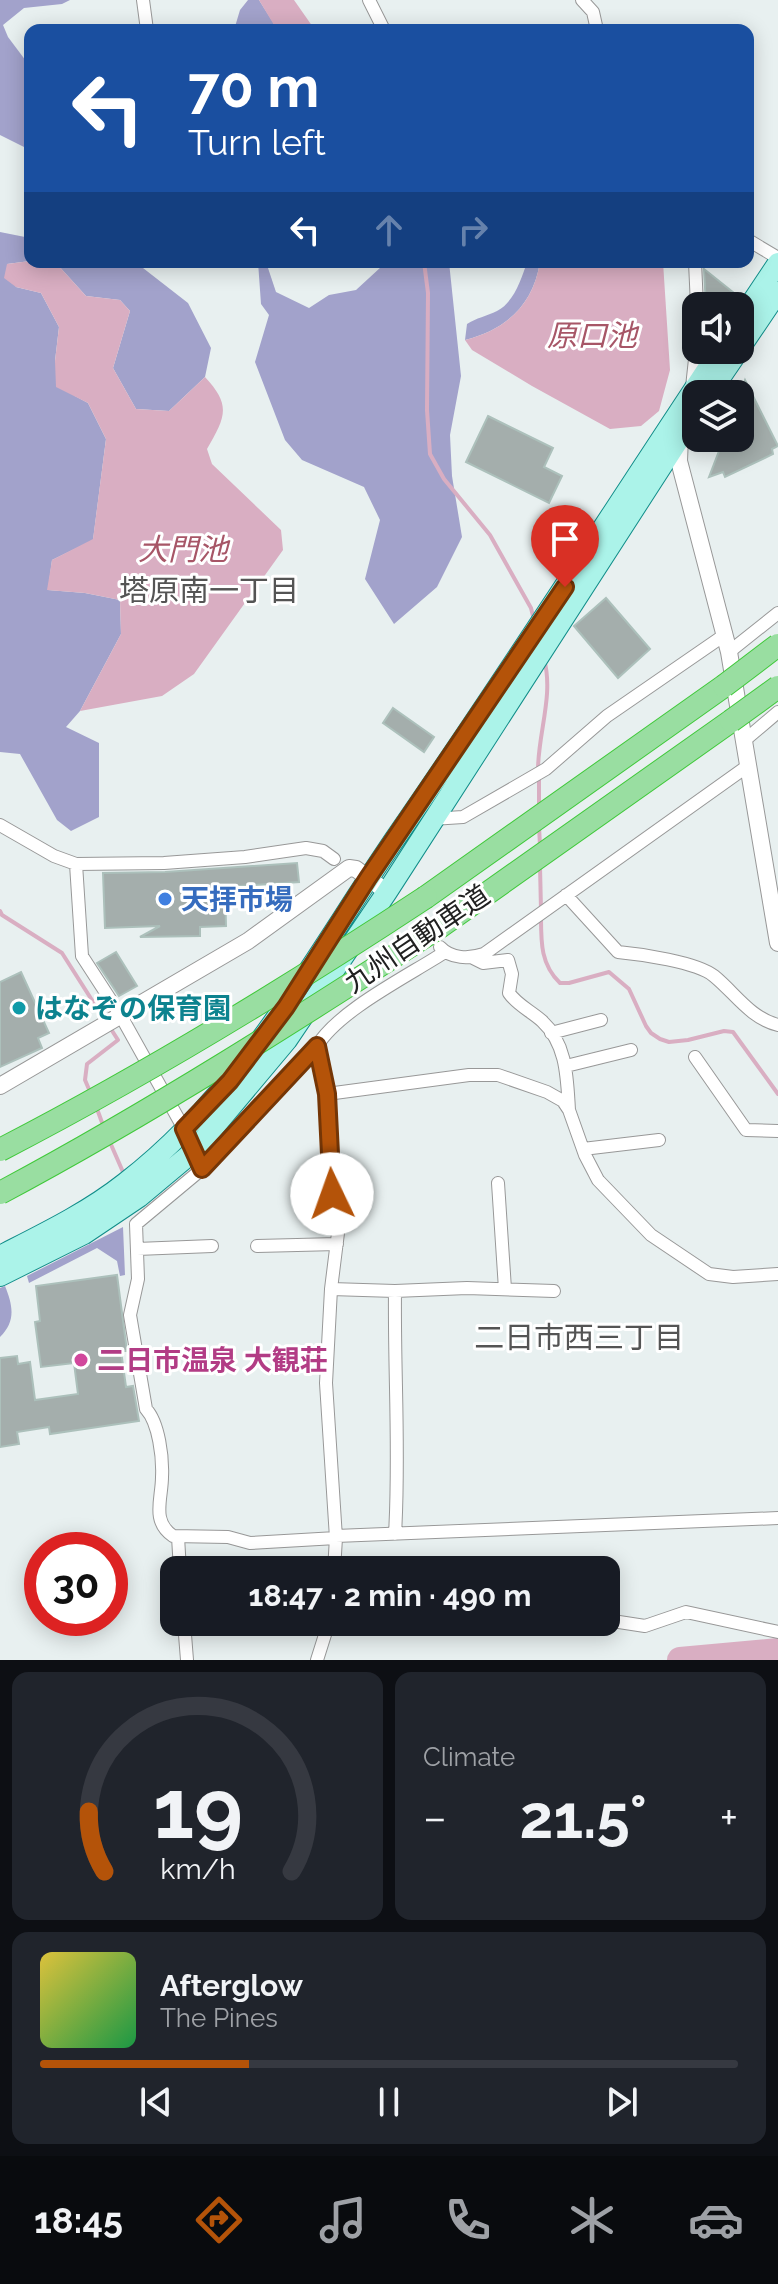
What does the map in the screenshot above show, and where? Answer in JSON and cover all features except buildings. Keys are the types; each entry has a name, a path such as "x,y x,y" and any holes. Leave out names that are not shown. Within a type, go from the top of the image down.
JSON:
{"highway":[{"name":"九州自動車道","path":"0,1150 175,1054 330,960 426,897 778,645"},
{"name":"九州自動車道","path":"0,1193 105,1134 348,986 442,942 778,687"}],"main road":[{"path":"754,298 778,260"},
{"path":"754,327 778,292"},
{"path":"712,380 726,364"},
{"path":"0,1256 70,1220 126,1183 230,1081 286,1007 368,878 682,419"},
{"path":"0,1276 84,1234 198,1160 287,1040 387,892 682,433"}],"street":[{"path":"143,0 146,24"},
{"path":"369,0 381,24"},
{"path":"582,0 593,12 596,24"},
{"path":"593,12 600,0"},
{"path":"754,244 778,260"},
{"path":"695,268 696,292"},
{"path":"682,432 679,461 726,634 778,943"},
{"path":"729,652 778,613"},
{"path":"432,819 463,817 546,769 607,716 726,634"},
{"path":"745,740 778,712"},
{"path":"473,958 484,954 749,765"},
{"path":"0,825 54,856 76,864 191,861 306,848 323,851 334,859"},
{"path":"76,864 82,956 121,1016 198,1160"},
{"path":"0,1086 248,941 349,868 356,869 387,892"},
{"path":"566,895 618,952 652,955 712,974 739,1002 769,1023 778,1025"},
{"path":"569,1110 566,1066 558,1043 544,1023 509,993 512,974 508,960 483,963 442,942 326,1031 317,1046 136,1224 138,1279 130,1315 146,1409 152,1415 161,1461 163,1478 159,1513 167,1532 178,1537 228,1537 250,1543 778,1518"},
{"path":"551,1033 601,1020"},
{"path":"317,1046 327,1094 337,1244 331,1289 326,1383 335,1556"},
{"path":"566,1066 631,1050"},
{"path":"695,1057 746,1130 778,1131"},
{"path":"327,1094 469,1075 498,1075 547,1092 563,1101 569,1110 598,1180 651,1235 709,1274 733,1277 778,1274"},
{"path":"583,1149 659,1140"},
{"path":"498,1183 505,1289"},
{"path":"257,1246 337,1244"},
{"path":"137,1249 212,1246"},
{"path":"331,1289 554,1291"},
{"path":"395,1291 394,1371 399,1470 395,1534"},
{"path":"178,1537 179,1556"},
{"path":"620,1622 645,1626 686,1612 778,1632"},
{"path":"185,1636 187,1660"},
{"path":"317,1660 325,1636"}],"shaded area":[{"path":"0,0 70,0 62,4 24,8 3,25 24,58 24,147 0,135"},
{"path":"248,0 259,0 274,24 236,24 240,10"},
{"path":"0,232 24,237 24,262 7,264 16,287 41,293 59,327 55,361 75,396 88,403 106,439 93,540 52,560 48,590 120,600 121,634 80,711 66,727 99,743 99,817 71,831 57,820 20,754 0,752"},
{"path":"61,268 143,268 188,303 211,348 205,377 169,411 136,409 113,368 130,311 120,300 86,296"},
{"path":"258,268 268,268 276,292 309,308 329,295 356,290 380,268 450,268 461,376 450,435 452,476 462,537 437,587 394,624 365,579 380,520 364,487 302,460 285,440 255,362 269,315 261,304"},
{"path":"525,268 538,268 531,291 516,313 493,329 465,340 467,324 503,307 516,290"},
{"path":"123,1227 125,1275 120,1276 117,1261 97,1248 29,1283 27,1276"},
{"path":"5,1286 12,1313 9,1325 0,1337 0,1288"}],"water":[{"path":"259,0 294,0 311,24 273,24"},
{"name":"大門池","path":"24,262 24,268 61,268 86,296 120,300 130,311 113,368 136,409 169,411 205,377 219,396 223,412 207,449 212,464 281,530 283,550 194,674 162,696 80,711 121,634 120,600 47,590 52,560 93,539 106,439 88,403 56,387 59,327 41,293 16,287 4,278 7,264"},
{"name":"原口池","path":"538,268 663,268 670,370 659,411 641,426 610,429 472,350 465,340 493,329 516,313 531,291"}],"waterway":[{"path":"425,268 428,293 427,410 430,454 444,479 490,535 531,608 534,620"},
{"path":"538,770 547,686 544,659"},
{"path":"539,778 539,806"},
{"path":"539,826 540,846"},
{"path":"540,866 541,910"},
{"path":"0,911 62,953 104,1019"},
{"path":"541,918 546,961 560,983 609,972 629,989 651,1033 669,1042 733,1032 778,1094"},
{"path":"91,1094 85,1080 87,1064 118,1040 109,1026"},
{"path":"96,1106 104,1128"},
{"path":"109,1140 123,1172"},
{"path":"680,1660 778,1651"}],"place":[{"name":"天拝市場","path":"165,899"},
{"name":"はなぞの保育園","path":"19,1008"},
{"name":"二日市温泉 大観荘","path":"81,1360"}],"district":[{"name":"塔原南一丁目","path":"209,590"},
{"name":"二日市西三丁目","path":"579,1337"}],"route":[{"path":"332,1194 327,1094 317,1046 202,1169 184,1129 230,1081 286,1007 368,878 565,587"}]}
